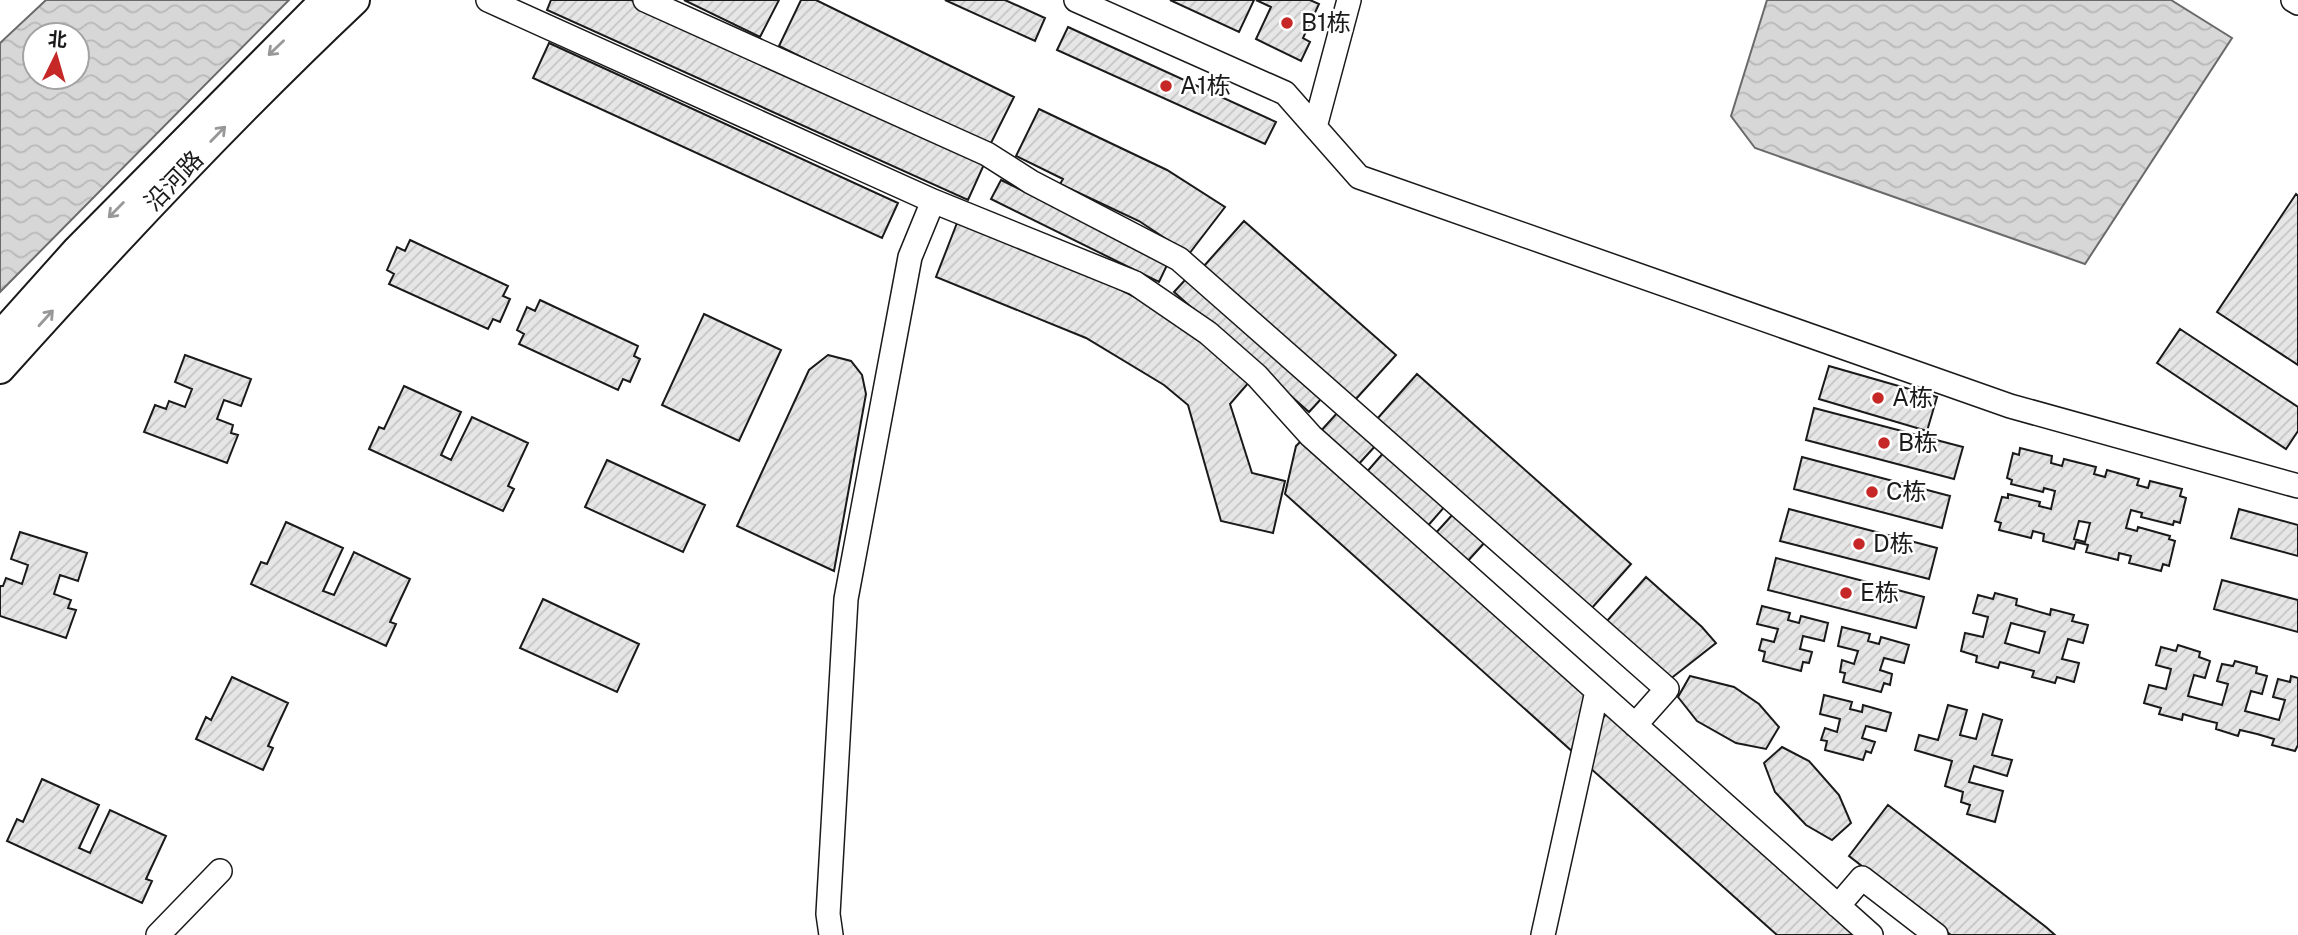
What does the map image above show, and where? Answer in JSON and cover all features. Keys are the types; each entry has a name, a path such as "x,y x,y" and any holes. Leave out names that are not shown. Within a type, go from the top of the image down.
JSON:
{"main road":[{"name":"沿河路","path":"0,336 76,250 325,0"},
{"name":"沿河路","path":"0,369 176,178 281,69 355,0"}],"street":[{"path":"488,0 933,201 1135,283 1208,333 1257,376 1311,436 1871,935"},
{"path":"645,0 987,154 1031,182 1179,258 1667,689 1635,725"},
{"path":"1076,0 1285,93 1359,177 2010,407 2298,486"},
{"path":"1315,127 1349,0"},
{"path":"2293,0 2298,4"},
{"path":"831,935 828,914 846,599 910,257 933,201"},
{"path":"1543,935 1597,691"},
{"path":"158,935 220,870"},
{"path":"1838,906 1862,878 1936,935"}],"water":[{"path":"46,0 289,0 0,292 0,43 21,23 21,91 91,91 91,21 24,21"},
{"path":"1767,0 2171,0 2232,38 2085,264 1755,148 1731,116"}],"building":[{"path":"551,0 631,0 986,160 968,200 547,10"},
{"path":"684,0 779,0 760,37"},
{"path":"801,0 816,0 1014,97 988,149 779,46"},
{"path":"945,0 1005,0 1045,18 1035,41"},
{"name":"B1栋","path":"1170,0 1254,0 1239,32"},
{"name":"B1栋","path":"1256,0 1310,0 1319,4 1303,38 1310,42 1301,61 1256,39 1271,7"},
{"name":"A1栋","path":"1068,27 1276,122 1265,144 1057,50"},
{"path":"549,43 898,203 882,238 533,78"},
{"path":"1039,109 1167,170 1225,207 1189,254 1139,221 1060,184 1063,179 1016,156"},
{"path":"1001,180 1168,263 1159,282 991,199"},
{"path":"2296,194 2298,196 2298,365 2217,312"},
{"path":"1244,221 1396,355 1355,400 1204,266"},
{"path":"957,223 1111,285 1143,301 1201,340 1250,381 1230,404 1252,473 1285,481 1273,533 1221,521 1188,405 1164,385 1086,338 936,277"},
{"path":"410,240 508,286 503,296 510,299 500,322 493,319 488,329 389,284 394,274 387,270 397,247 405,251"},
{"path":"1186,279 1321,399 1309,412 1174,292"},
{"path":"540,300 638,346 634,356 640,359 630,382 623,379 618,390 519,344 524,334 517,330 527,307 535,311"},
{"path":"704,314 781,350 739,441 662,405"},
{"path":"2180,329 2298,407 2298,431 2286,449 2157,363"},
{"path":"185,355 251,379 241,406 224,400 217,419 233,425 231,433 238,435 227,463 144,432 155,405 166,409 169,401 185,407 192,389 175,382"},
{"path":"828,355 851,361 862,375 866,394 834,571 737,526 809,370"},
{"name":"A栋","path":"1829,366 1937,397 1927,431 1819,399"},
{"path":"1417,374 1631,564 1591,609 1377,419"},
{"path":"404,386 461,412 441,455 451,460 472,417 528,443 508,486 514,489 503,511 369,449 379,427 384,429"},
{"name":"B栋","path":"1814,408 1963,447 1954,479 1806,440"},
{"path":"1339,411 1377,444 1357,466 1319,433"},
{"path":"1303,439 1587,694 1574,753 1285,494 1296,446"},
{"path":"2020,448 2052,456 2051,463 2062,466 2064,459 2096,467 2094,474 2105,477 2107,470 2139,479 2137,485 2148,488 2150,481 2182,489 2180,496 2186,498 2180,523 2174,521 2173,525 2141,517 2142,513 2131,510 2126,528 2137,531 2138,527 2170,536 2169,539 2175,541 2169,566 2163,564 2161,571 2129,563 2131,556 2119,553 2118,560 2086,552 2088,545 2076,542 2074,549 2043,541 2044,534 2033,531 2031,538 1999,530 2001,523 1995,521 2002,497 2008,498 2008,494 2040,502 2039,506 2051,509 2055,491 2044,488 2043,492 2011,484 2012,480 2007,478 2013,453 2019,455","holes":["2079,521 2090,523 2085,542 2074,539"]},
{"path":"1385,451 1446,505 1426,528 1365,474"},
{"name":"C栋","path":"1802,457 1950,496 1942,528 1794,489"},
{"path":"607,460 705,505 683,552 585,507"},
{"name":"D栋","path":"1789,509 1937,548 1929,579 1780,541"},
{"path":"2239,509 2298,525 2298,556 2231,538"},
{"path":"1454,513 1486,541 1466,563 1434,535"},
{"path":"286,522 343,548 323,591 334,595 354,552 410,579 390,622 396,624 386,646 251,584 261,562 267,564"},
{"path":"20,532 87,553 78,581 60,575 54,594 71,600 68,608 76,610 66,638 0,616 0,586 3,586 6,578 22,584 28,565 11,559"},
{"name":"E栋","path":"1776,558 1924,597 1916,628 1768,590"},
{"path":"1646,577 1716,643 1669,680 1607,621"},
{"path":"2222,580 2298,600 2298,632 2214,609"},
{"path":"1995,593 2017,599 2016,605 2050,615 2051,609 2074,615 2072,621 2088,625 2083,643 2068,639 2062,659 2079,663 2074,682 2057,677 2055,683 2032,677 2034,671 2000,662 1998,668 1976,662 1977,656 1961,651 1965,633 1983,637 1988,617 1973,613 1978,595 1993,599","holes":["2011,623 2045,632 2039,653 2005,643"]},
{"path":"543,599 639,644 617,692 520,648"},
{"path":"1762,606 1790,613 1788,620 1799,623 1801,616 1828,623 1824,641 1803,636 1800,649 1812,652 1809,663 1803,662 1801,671 1763,661 1765,652 1759,650 1762,639 1774,642 1778,629 1757,624"},
{"path":"1842,627 1870,634 1868,641 1879,644 1881,637 1909,645 1904,663 1884,658 1880,670 1892,674 1890,685 1884,683 1881,692 1843,682 1845,673 1840,672 1842,660 1854,664 1858,651 1838,646"},
{"path":"2178,645 2200,652 2199,657 2210,661 2205,678 2194,675 2188,696 2222,705 2228,684 2217,681 2222,664 2233,666 2235,661 2257,667 2256,673 2267,676 2262,694 2251,691 2245,711 2279,720 2285,700 2273,697 2278,679 2290,682 2291,676 2298,678 2298,745 2295,751 2272,745 2274,739 2257,734 2240,730 2238,736 2216,729 2217,723 2183,714 2182,720 2159,714 2161,708 2144,703 2149,685 2166,689 2171,669 2156,665 2161,647 2176,651"},
{"path":"1690,676 1734,687 1759,704 1779,727 1766,749 1736,743 1697,721 1678,697"},
{"path":"232,677 288,703 268,746 273,748 263,770 196,739 206,717 211,720"},
{"path":"1824,695 1852,702 1850,709 1862,712 1863,705 1891,713 1886,731 1866,726 1862,738 1875,742 1871,753 1866,751 1863,760 1825,750 1827,741 1821,740 1825,728 1837,732 1840,719 1820,714"},
{"path":"1948,705 1967,710 1960,735 1976,739 1983,714 2002,720 1992,755 2012,760 2007,776 1974,766 1969,782 2003,791 1995,822 1967,814 1970,805 1961,802 1963,792 1945,786 1952,761 1915,750 1919,735 1938,740"},
{"path":"1608,712 1856,935 1777,935 1589,767 1600,721"},
{"path":"1782,747 1809,761 1839,795 1851,823 1832,840 1806,825 1775,792 1764,763"},
{"path":"42,779 99,805 79,848 90,853 110,810 166,836 146,879 152,881 142,903 7,841 17,819 23,822"},
{"path":"1888,805 2055,935 1951,935 1849,856"}],"place":[{"name":"B1栋","path":"1287,23"},
{"name":"A1栋","path":"1166,86"},
{"name":"A栋","path":"1878,398"},
{"name":"B栋","path":"1884,443"},
{"name":"C栋","path":"1872,492"},
{"name":"D栋","path":"1859,544"},
{"name":"E栋","path":"1846,593"}]}
